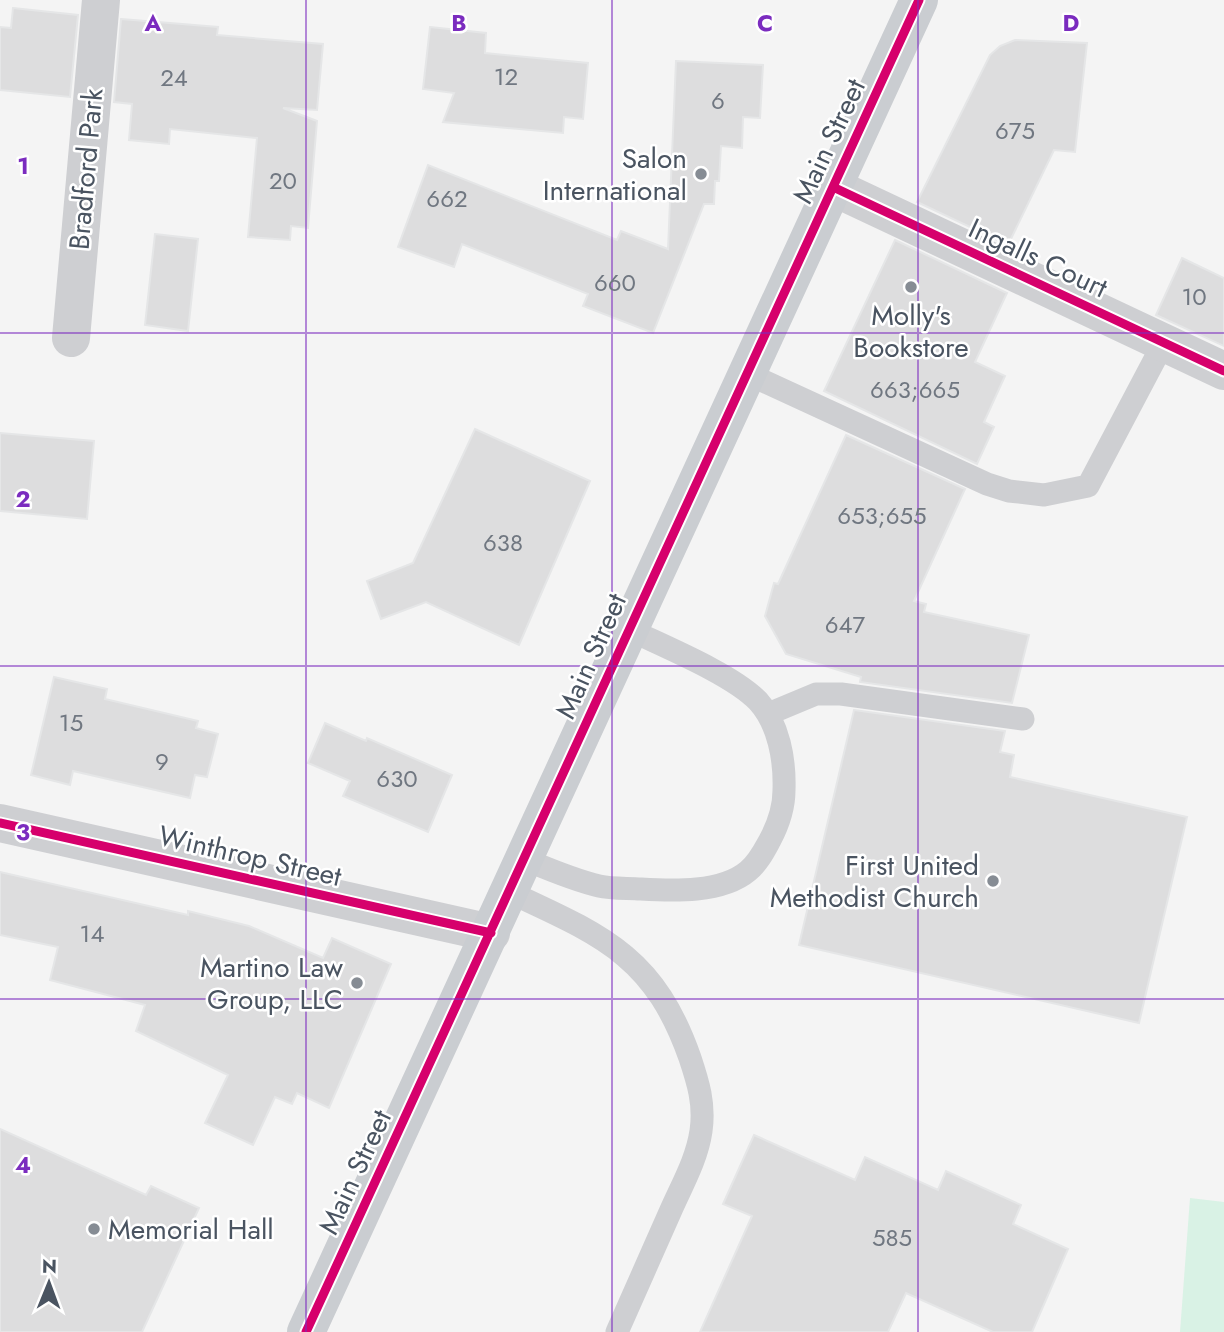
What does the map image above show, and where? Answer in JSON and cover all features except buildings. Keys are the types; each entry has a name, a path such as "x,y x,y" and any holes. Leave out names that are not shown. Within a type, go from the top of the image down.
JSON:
{"main road":[{"name":"Main Street","path":"306,1332 919,0"}],"street":[{"name":"Bradford Park","path":"71,338 102,0"},
{"name":"Ingalls Court","path":"833,187 1224,370"},
{"name":"Winthrop Street","path":"0,823 491,933"}],"lane":[{"path":"746,373 987,484 1009,491 1044,495 1087,486 1164,342"},
{"path":"517,875 561,874 601,886 677,891 706,887 733,880 748,871 776,830 784,801 783,761 768,714 746,690 628,629"},
{"path":"768,714 816,694 841,694 1023,719"},
{"path":"517,875 578,923 616,948 649,979 674,1018 698,1082 702,1106 701,1132 692,1163 617,1332"}],"green space":[{"path":"1190,1198 1224,1202 1224,1332 1180,1332"}],"cycle path":[{"path":"306,1332 919,0"},
{"path":"833,187 1224,371"},
{"path":"0,823 491,933"}],"place":[{"name":"Salon International","path":"701,174"},
{"name":"Molly's Bookstore","path":"911,287"},
{"name":"First United Methodist Church","path":"993,881"},
{"name":"Martino Law Group, LLC","path":"357,983"},
{"name":"Memorial Hall","path":"94,1229"}]}
